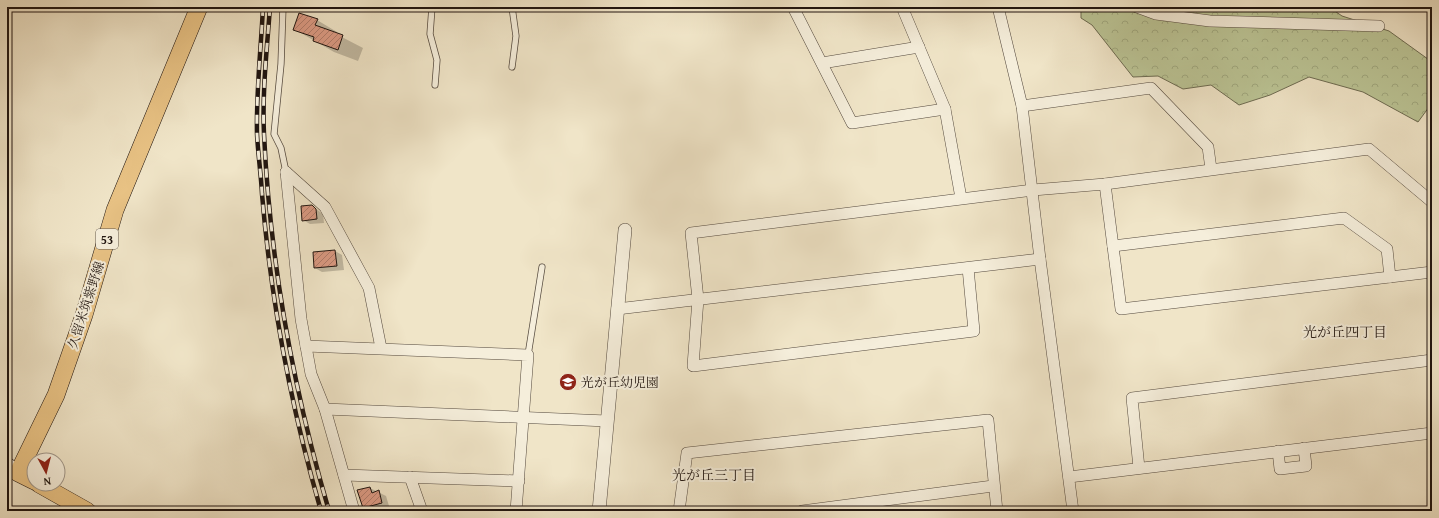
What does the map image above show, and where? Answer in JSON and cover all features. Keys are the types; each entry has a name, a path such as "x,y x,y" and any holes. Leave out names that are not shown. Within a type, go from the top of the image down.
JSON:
{"main road":[{"name":"久留米筑紫野線","path":"26,476 13,469 56,395 84,315 115,210 199,7"},
{"path":"53,492 87,511"}],"street":[{"path":"793,7 852,123 945,109"},
{"path":"902,7 945,109 961,198"},
{"path":"998,7 1022,106 1040,259 1073,511"},
{"path":"1137,7 1156,14 1210,21 1321,26 1379,26"},
{"path":"822,63 919,47"},
{"path":"1022,106 1151,88 1208,147 1211,169"},
{"path":"968,268 974,331 693,366 698,299 691,233 961,198 1104,184 1368,149 1432,202"},
{"path":"286,172 301,319 311,374 325,409 354,511"},
{"path":"286,172 325,207 369,288 380,348"},
{"path":"1104,184 1121,309 1432,272"},
{"path":"1113,246 1344,218 1387,249 1390,277"},
{"path":"599,511 624,230"},
{"path":"617,309 1040,259"},
{"path":"306,346 528,355 516,511"},
{"path":"1139,468 1132,398 1432,360"},
{"path":"325,409 523,416 607,421"},
{"path":"679,511 687,453 988,420 993,486 997,511"},
{"path":"1069,477 1432,433"},
{"path":"1278,452 1280,469 1306,466 1304,448"},
{"path":"344,475 519,480"},
{"path":"410,477 422,511"},
{"path":"802,511 993,486"}],"lane":[{"path":"283,7 281,64 274,134 281,148 286,172"},
{"path":"432,7 430,34 437,60 435,85"},
{"path":"512,7 516,36 512,67"},
{"path":"528,355 542,267"}],"green space":[{"path":"1081,7 1329,7 1342,16 1389,31 1432,62 1432,103 1418,122 1363,92 1309,77 1270,95 1239,105 1211,85 1183,89 1158,76 1133,77 1092,25 1081,18"}],"building":[{"path":"299,13 318,19 315,25 343,35 338,50 313,41 314,37 293,30"},
{"path":"312,205 316,209 317,219 302,221 301,206"},
{"path":"335,250 337,266 314,268 313,252"},
{"path":"370,487 372,493 379,490 382,503 363,508 357,490"}],"railway":[{"path":"263,7 258,86 257,134 266,234 284,354 300,433 321,511"},
{"path":"270,7 265,70 264,134 272,230 285,324 294,371 304,418 329,511"}],"place":[{"name":"光が丘幼児園","path":"568,382"}],"district":[{"name":"光が丘四丁目","path":"1345,332"},
{"name":"光が丘三丁目","path":"714,475"}]}
